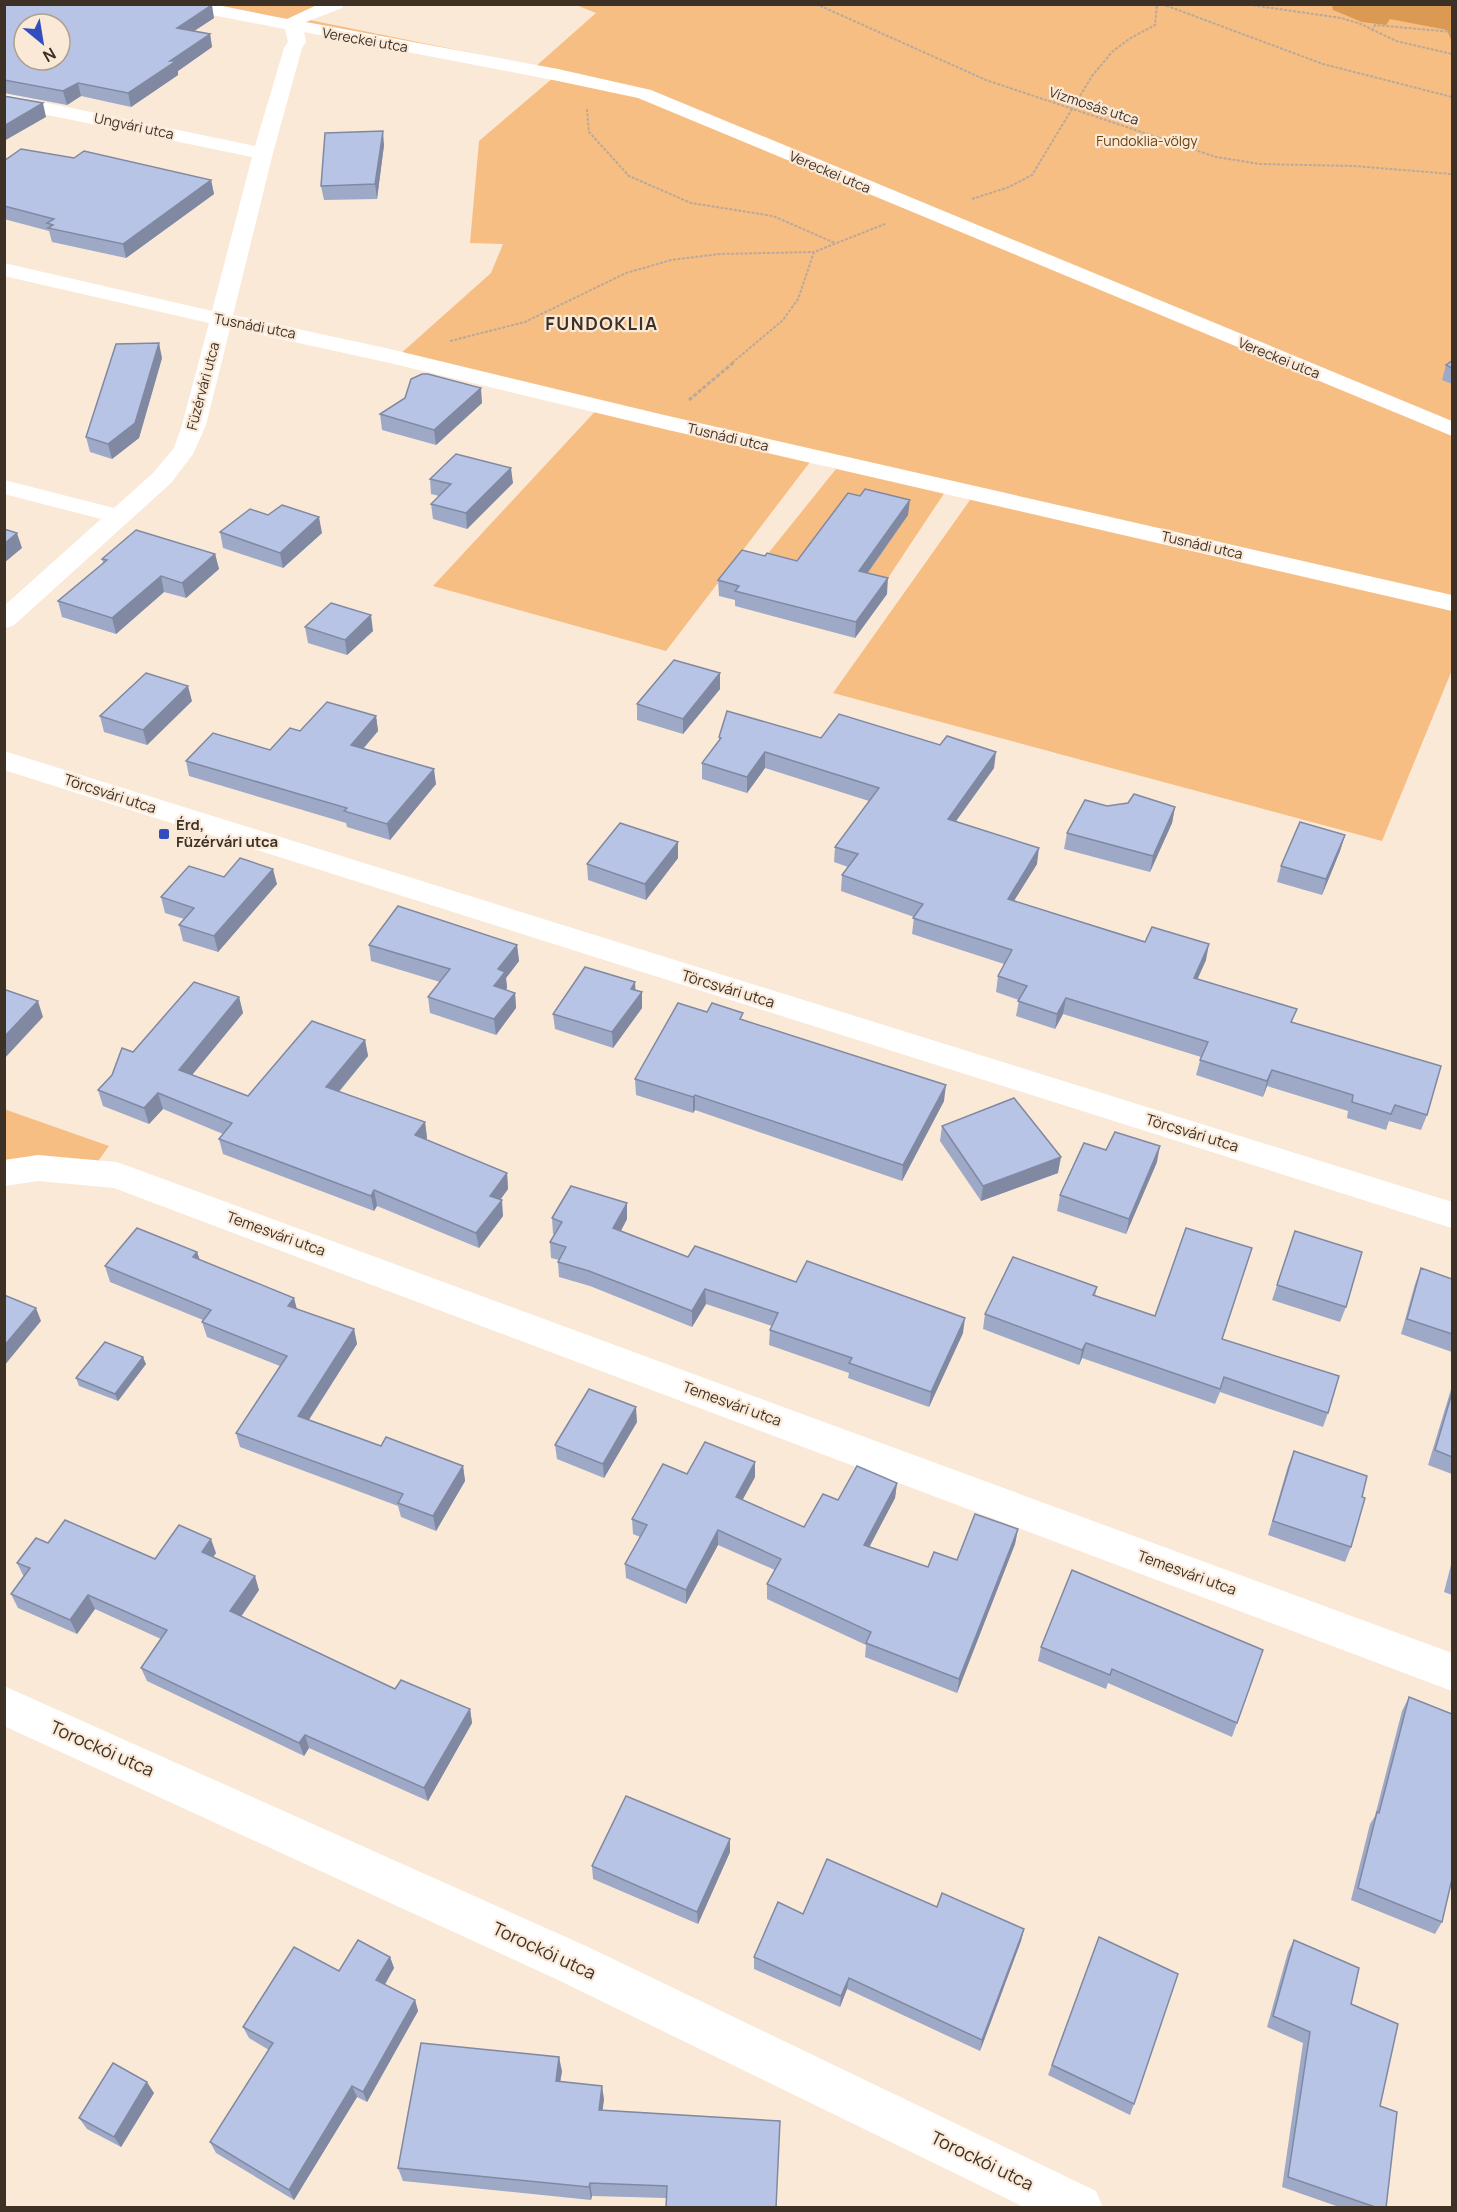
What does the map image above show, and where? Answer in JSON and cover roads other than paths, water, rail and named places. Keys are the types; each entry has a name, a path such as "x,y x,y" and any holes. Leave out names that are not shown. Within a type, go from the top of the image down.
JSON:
{"street":[{"name":"Vereckei utca","path":"181,4 644,94 921,211 1452,429"},
{"path":"293,26 294,21 336,4"},
{"name":"Füzérvári utca","path":"4,620 162,478 185,450 194,425 263,153 293,48 297,42 293,26"},
{"name":"Ungvári utca","path":"4,100 263,153"},
{"name":"Tusnádi utca","path":"4,269 220,320 390,356 664,422 1452,603"},
{"path":"4,487 118,516"},
{"name":"Törcsvári utca","path":"4,760 1452,1215"},
{"name":"Temesvári utca","path":"4,1173 38,1168 116,1175 1452,1672"},
{"name":"Torockói utca","path":"4,1705 570,1962 1078,2208"}],"place":[{"name":"Érd, Füzérvári utca","path":"164,834"}],"district":[{"name":"FUNDOKLIA","path":"602,324"}],"park label":[{"name":"Fundoklia-völgy","path":"1147,141"}]}
